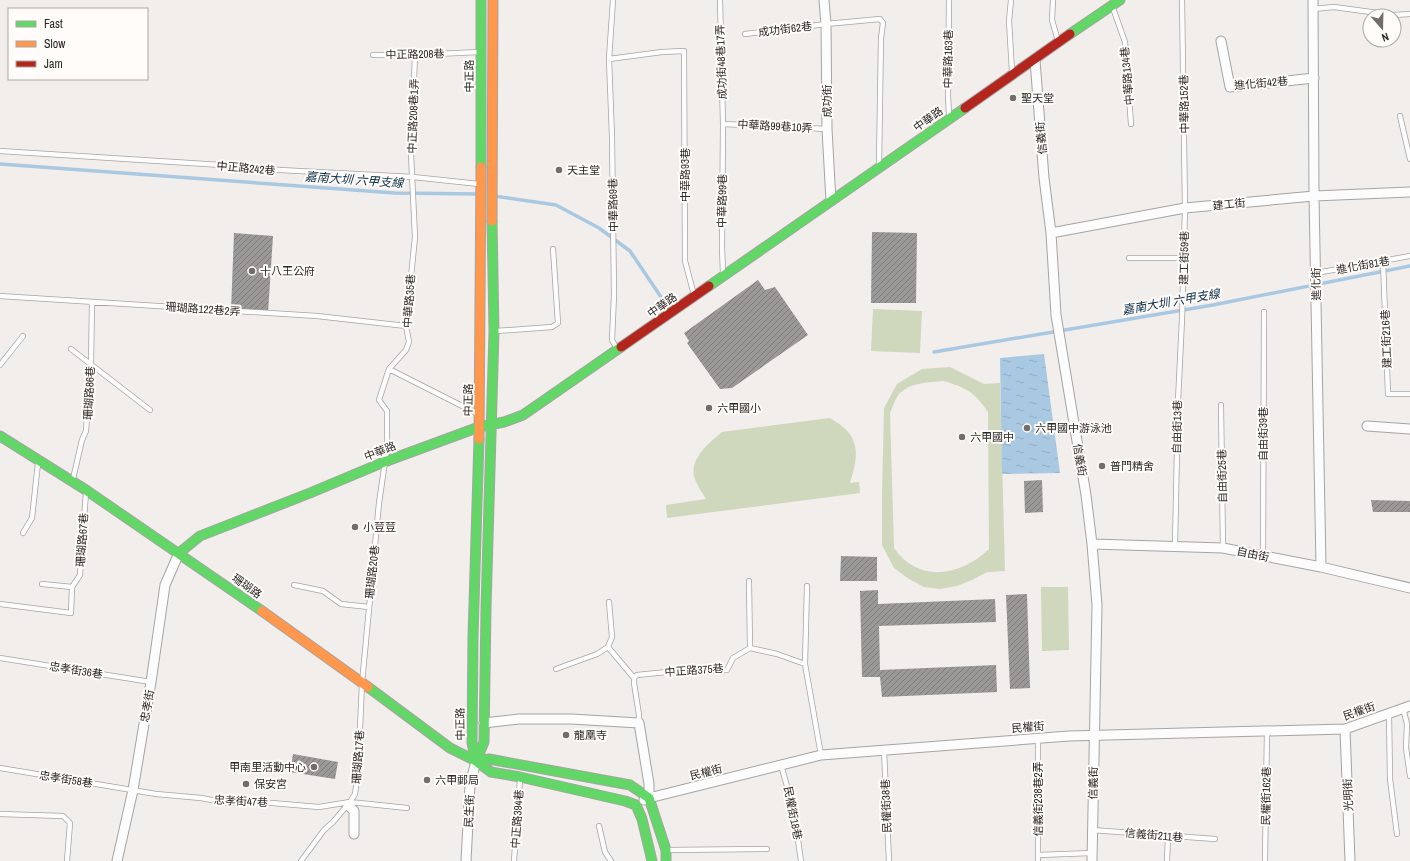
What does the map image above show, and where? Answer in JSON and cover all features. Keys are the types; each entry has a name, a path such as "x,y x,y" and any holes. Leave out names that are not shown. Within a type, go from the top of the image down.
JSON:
{"main road":[{"name":"中正路","path":"476,761 472,743 472,637 480,415 481,0"},
{"name":"中正路","path":"476,761 484,742 492,424 494,331 492,185 493,0"},
{"name":"中華路","path":"179,553 200,536 384,462 479,427 504,422 523,415 695,297 1120,0"},
{"name":"珊瑚路","path":"0,436 39,459 179,553 288,629 450,748 476,761"},
{"path":"476,761 489,759 630,785 649,798 666,850 666,861"},
{"path":"476,761 491,772 625,801 636,805 642,819 652,861"}],"street":[{"name":"成功街","path":"824,0 826,24 827,129 831,201"},
{"name":"進化街","path":"1313,4 1314,196 1321,568"},
{"name":"進化街42巷","path":"1221,41 1230,87 1314,78"},
{"name":"信義街","path":"1035,60 1044,178 1051,233 1056,315 1086,496 1097,605 1092,857"},
{"name":"建工街","path":"1051,233 1185,208 1314,196 1410,192"},
{"path":"1368,426 1410,429"},
{"name":"自由街","path":"1092,544 1223,548 1410,588"},
{"name":"忠孝街","path":"116,861 133,790 165,585 179,553"},
{"name":"民權街","path":"636,805 649,798 821,755 1094,735 1345,729 1407,707"},
{"path":"484,723 519,719 571,719 639,723 649,784 649,798"},
{"name":"光明街","path":"1345,729 1350,861"},
{"name":"民生街","path":"466,861 470,785 476,761"},
{"path":"349,803 354,811 354,834"}],"lane":[{"name":"中華路69巷","path":"613,0 609,59 612,138 614,294 612,340 618,350"},
{"name":"成功街48巷17弄","path":"720,0 723,124"},
{"name":"中華路163巷","path":"949,0 948,95 950,118"},
{"path":"1010,0 1009,21 1012,76"},
{"path":"1053,0 1052,20 1059,42"},
{"name":"中華路152巷","path":"1182,0 1185,208"},
{"path":"1313,4 1393,15 1410,14"},
{"name":"中華路134巷","path":"1112,6 1125,42 1131,124"},
{"name":"成功街62巷","path":"745,34 880,19 883,23 881,38 879,167"},
{"name":"中華路93巷","path":"609,59 662,52 684,51 685,261 695,297"},
{"name":"中正路208巷","path":"373,55 481,52"},
{"name":"中正路208巷1弄","path":"413,177 411,154 415,55"},
{"path":"1400,116 1410,159"},
{"name":"中華路99巷10弄","path":"723,124 827,129"},
{"name":"中華路99巷","path":"723,124 723,277"},
{"name":"中正路242巷","path":"0,151 280,170 413,177 492,185"},
{"name":"中華路35巷","path":"384,462 387,448 387,411 379,400 388,369 406,350 409,342 406,326 415,237 413,177"},
{"name":"建工街59巷","path":"1182,308 1185,208"},
{"path":"494,331 552,327 558,323 553,249"},
{"name":"進化街81巷","path":"1316,276 1410,256"},
{"path":"1129,258 1184,258"},
{"name":"建工街216巷","path":"1383,261 1388,394 1410,394"},
{"name":"珊瑚路122巷2弄","path":"0,296 317,316 406,326"},
{"name":"珊瑚路86巷","path":"72,482 82,440 86,431 92,302"},
{"name":"自由街13巷","path":"1175,546 1178,401 1182,308"},
{"name":"自由街39巷","path":"1263,557 1264,312"},
{"path":"0,365 23,336"},
{"path":"71,349 150,410"},
{"path":"388,369 480,415"},
{"name":"自由街25巷","path":"1221,404 1223,548"},
{"path":"23,533 32,518 39,459"},
{"name":"珊瑚路20巷","path":"362,683 384,462"},
{"name":"珊瑚路67巷","path":"0,604 71,613 72,586 80,575 86,490"},
{"path":"749,582 750,648 776,654 805,664"},
{"path":"42,584 72,586"},
{"path":"294,585 323,591 341,604 369,607"},
{"path":"807,586 805,664 821,755"},
{"path":"556,669 597,654 608,647 612,637 608,602"},
{"path":"608,647 634,678 639,723"},
{"name":"中正路375巷","path":"634,678 637,675 677,671 696,672 727,670 733,658 750,648"},
{"name":"忠孝街36巷","path":"0,658 151,682"},
{"name":"珊瑚路17巷","path":"301,861 324,830 333,822 355,794 358,766 362,683"},
{"path":"1407,707 1406,748 1410,776"},
{"path":"1389,713 1390,779 1397,834"},
{"name":"民權街162巷","path":"1265,861 1267,731"},
{"name":"信義街238巷2弄","path":"1038,738 1038,861"},
{"name":"民權街38巷","path":"884,750 889,861"},
{"name":"民權街18巷","path":"781,765 789,790 796,823 801,861"},
{"name":"忠孝街58巷","path":"0,768 133,790"},
{"name":"中正路394巷","path":"514,861 520,778"},
{"name":"忠孝街47巷","path":"133,790 156,794 201,798 228,803 247,801 319,807 349,803 407,808"},
{"path":"0,814 63,816 70,824 67,861"},
{"path":"599,826 605,852 611,861"},
{"name":"信義街211巷","path":"1092,830 1215,839"},
{"path":"1167,861 1168,836"},
{"path":"666,850 767,849"},
{"path":"1038,855 1092,857"}],"green space":[{"path":"873,309 922,311 920,353 871,351"},
{"path":"950,367 984,384 1000,383 1005,571 987,572 957,586 940,589 924,587 909,579 894,568 882,545 884,408 897,384 922,369","holes":["943,381 969,391 979,400 988,412 989,549 978,558 953,570 940,572 928,571 915,567 904,559 894,548 890,413 898,395 909,387 932,382"]},
{"path":"830,418 840,424 849,433 853,440 856,454 850,483 859,482 860,493 667,518 666,505 706,499 694,476 695,463 702,451 722,432"},
{"path":"1041,587 1068,587 1069,650 1042,651"}],"water":[{"name":"六甲國中游泳池","path":"1044,354 1060,473 1002,474 1000,358"}],"building":[{"path":"872,232 917,233 916,303 871,303"},
{"name":"十八王公府","path":"234,233 273,236 268,313 231,311"},
{"path":"758,280 765,290 775,287 808,335 732,388 720,389 687,343 689,341 684,333"},
{"path":"1042,480 1043,512 1025,513 1024,481"},
{"path":"1371,500 1410,501 1410,512 1373,512"},
{"path":"841,556 877,557 877,581 840,581"},
{"path":"878,590 878,604 995,599 996,622 879,626 880,670 996,665 997,692 882,697 880,677 862,677 860,591"},
{"path":"1027,594 1030,688 1010,689 1006,595"},
{"name":"甲南里活動中心","path":"293,754 338,762 335,779 290,772"}],"waterway":[{"name":"嘉南大圳 六甲支線","path":"0,164 395,193 478,194"},
{"name":"嘉南大圳 六甲支線","path":"494,196 556,205 599,228 630,251 665,303"},
{"name":"嘉南大圳 六甲支線","path":"934,352 1213,305 1410,266"}],"traffic: fast":[{"path":"481,0 481,167"},
{"path":"1070,34 1120,0"},
{"path":"709,286 965,108"},
{"path":"476,761 484,742 486,608 494,331 492,221"},
{"path":"179,553 200,536 384,462 479,427 504,422 523,415 621,347"},
{"path":"0,436 86,490 262,611"},
{"path":"476,761 472,743 473,637 479,439"},
{"path":"368,687 450,748 476,761 491,772 520,777 625,801 636,805 642,819 652,861"},
{"path":"476,761 489,759 630,785 649,798 666,850 666,861"}],"traffic: slow":[{"path":"492,221 493,0"},
{"path":"479,439 481,167"},
{"path":"262,611 368,687"}],"traffic: jam":[{"path":"965,108 1070,34"},
{"path":"621,347 709,286"}],"place":[{"name":"聖天堂","path":"1013,98"},
{"name":"天主堂","path":"559,170"},
{"name":"十八王公府","path":"252,271"},
{"name":"六甲國小","path":"709,408"},
{"name":"六甲國中游泳池","path":"1027,428"},
{"name":"六甲國中","path":"962,437"},
{"name":"普門精舍","path":"1102,466"},
{"name":"小荳荳","path":"355,527"},
{"name":"龍凰寺","path":"566,735"},
{"name":"甲南里活動中心","path":"314,767"},
{"name":"六甲郵局","path":"427,780"},
{"name":"保安宮","path":"246,784"}]}
